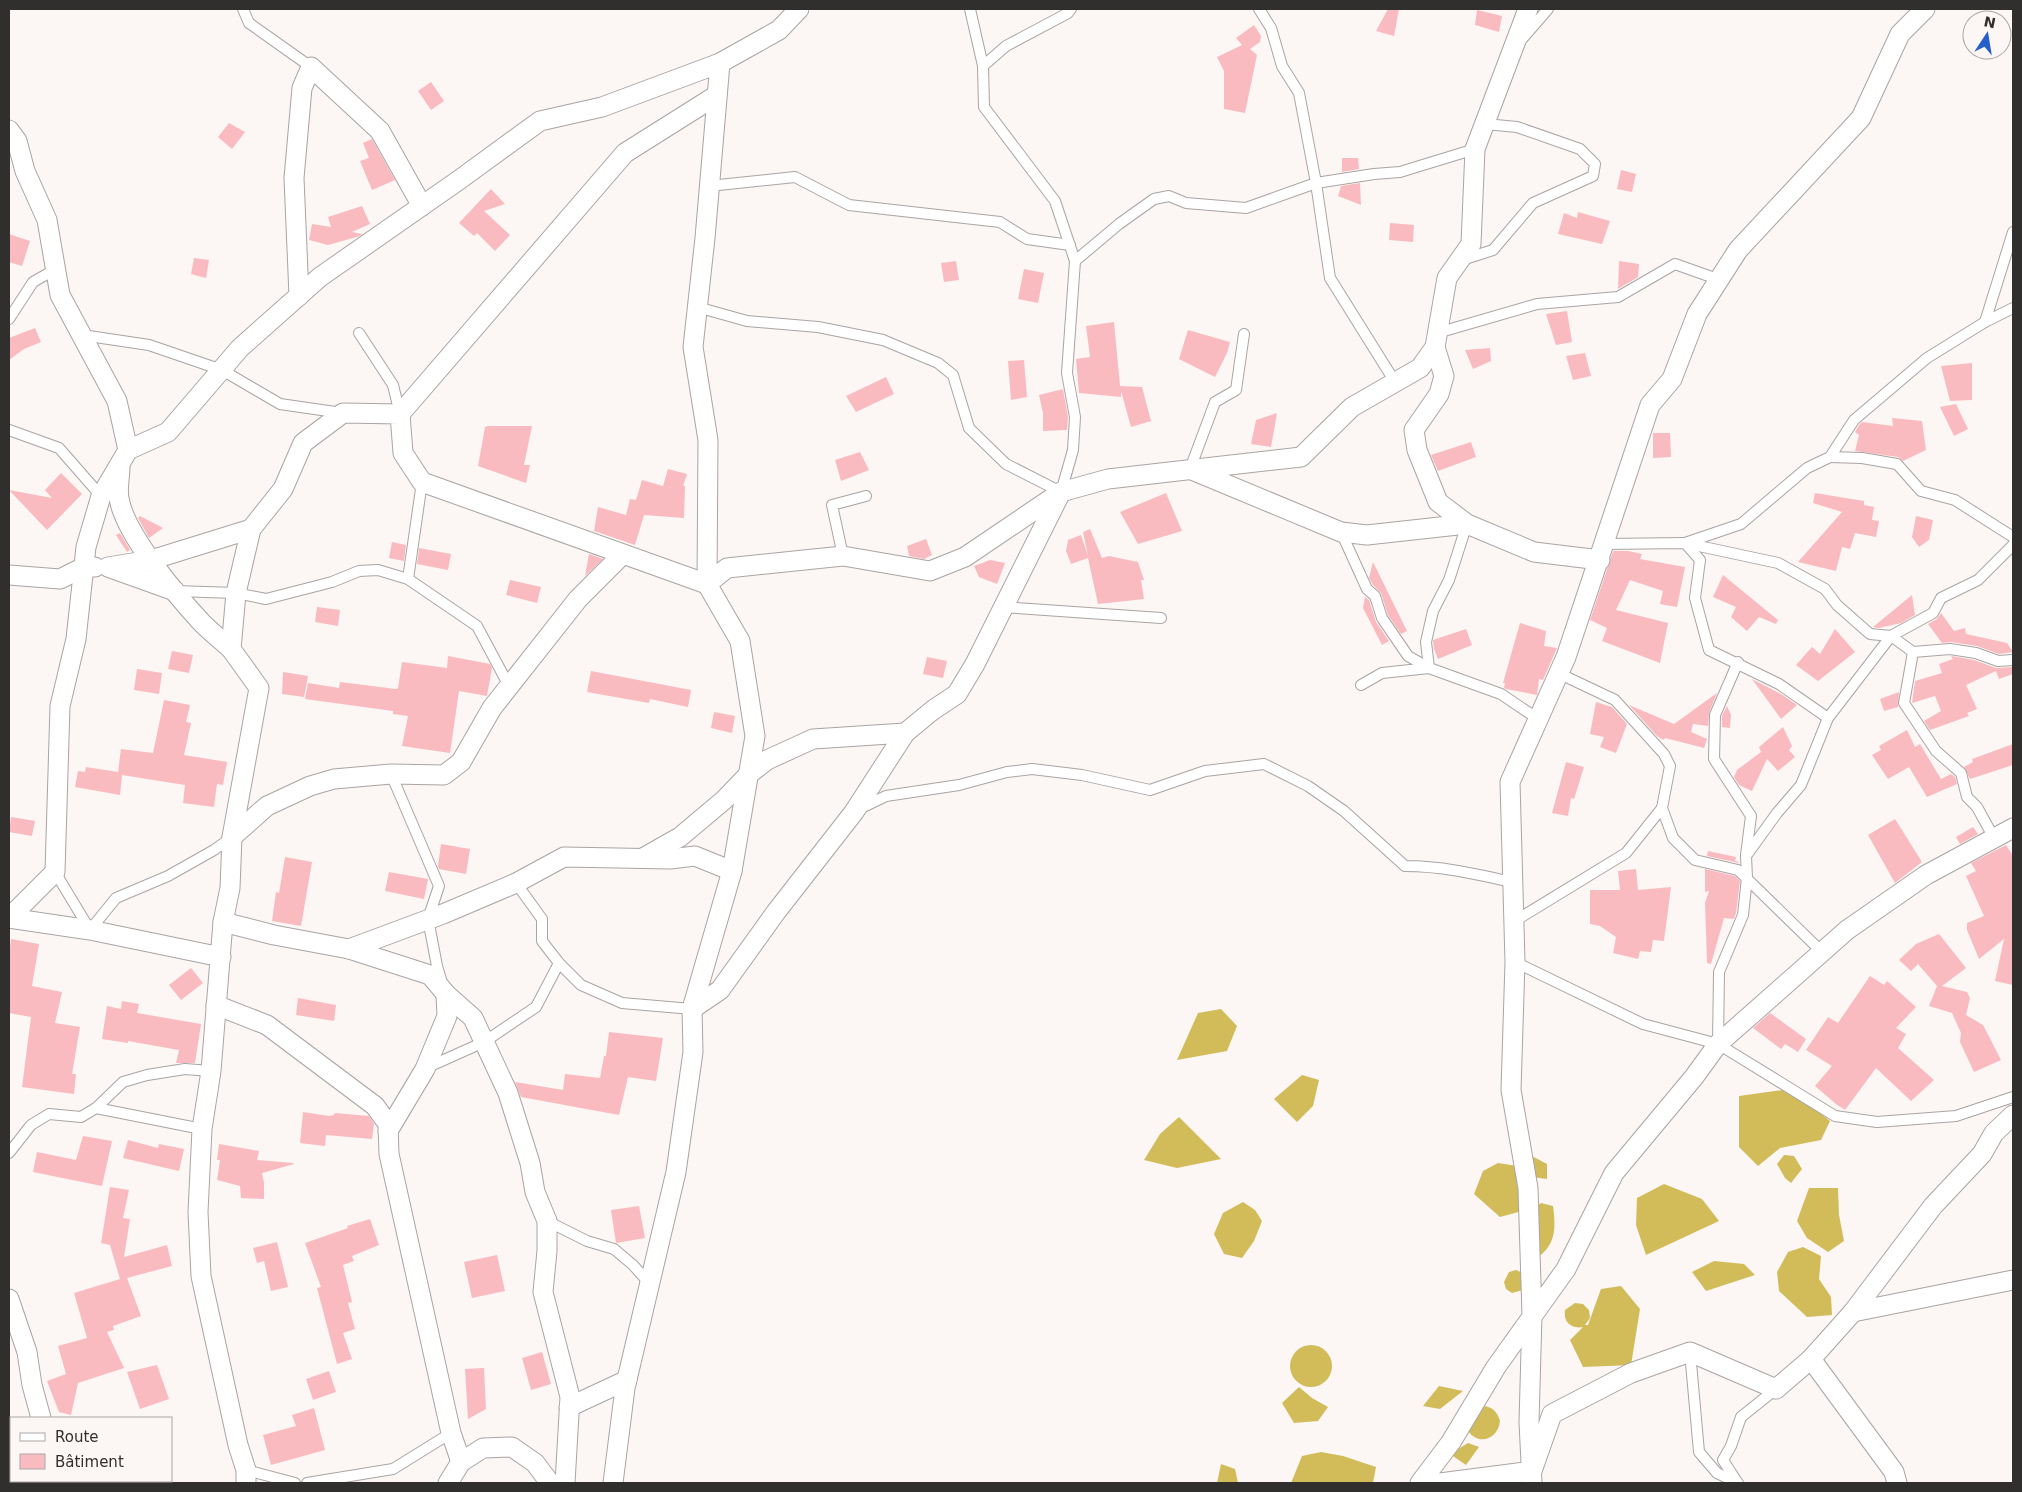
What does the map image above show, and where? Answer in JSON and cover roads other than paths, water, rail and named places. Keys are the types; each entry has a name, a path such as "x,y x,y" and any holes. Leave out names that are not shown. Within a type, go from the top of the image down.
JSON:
{"street":[{"path":"9,918 55,872 60,706 76,639 86,547 101,496 124,456 168,432 240,348 320,277 540,121 602,107 720,63 779,30 799,9"},
{"path":"707,584 726,568 843,556 930,571 965,558 1061,492 1108,479 1301,458 1352,407 1420,368 1436,340 1447,278 1471,244 1476,149 1528,9"},
{"path":"1532,1477 1529,1388 1532,1315 1528,1188 1511,1090 1515,962 1510,782 1558,673 1602,552 1650,405 1672,379 1698,314 1738,250 1862,118 1900,34 1925,9"},
{"path":"613,1483 627,1380 676,1172 693,1052 692,1009 732,871 755,736 740,641 707,584 708,440 693,347 720,63"},
{"path":"299,296 294,178 302,88 311,67 380,131 422,206"},
{"path":"707,584 422,482 403,453 400,414 625,153 717,95"},
{"path":"9,130 17,141 25,171 47,220 60,295 117,401 124,456 119,497 126,520 151,560 175,591 203,624 231,648 259,688 232,837 230,888 223,922 210,1071 202,1129 198,1212 201,1276 246,1477"},
{"path":"1436,340 1444,376 1439,394 1414,430 1417,450 1438,502 1467,524 1534,552 1602,552"},
{"path":"231,648 236,593 251,529 283,489 304,444 343,413 400,414"},
{"path":"1190,470 1341,532 1367,535 1467,524"},
{"path":"692,1009 720,990 776,912 854,812 905,733 933,710 957,694 975,664 1061,492"},
{"path":"9,575 60,578 84,567 108,567 151,560 251,529"},
{"path":"232,837 267,806 310,786 334,779 392,774 444,775 461,762 492,708 578,599 623,554"},
{"path":"108,567 175,591"},
{"path":"642,858 680,837 767,760 813,740 905,733"},
{"path":"1420,1483 1451,1442 1496,1367 1566,1269 1614,1173 1694,1078 1718,1044 1847,930 1926,875 2013,828"},
{"path":"350,950 428,920 516,882 564,857 670,859 695,856 732,871"},
{"path":"9,918 90,930 221,957"},
{"path":"223,922 274,935 350,950 430,975 446,994 473,1018 508,1093 530,1163 534,1192 547,1222 547,1251 543,1292 570,1397 565,1483"},
{"path":"388,1131 425,1069 447,1016 446,994"},
{"path":"216,1005 267,1025 375,1106 388,1124 389,1154 451,1433 461,1462"},
{"path":"1532,1477 1552,1414 1631,1372 1690,1352 1776,1389 1811,1359 1853,1312 1933,1206 1982,1154 1994,1133 2013,1116"},
{"path":"1853,1312 2013,1280"},
{"path":"9,1299 13,1325 27,1352 32,1385 41,1417"},
{"path":"1811,1359 1894,1472 1897,1483"},
{"path":"569,1408 627,1380"},
{"path":"448,1483 461,1462 483,1448 512,1447 535,1463 550,1483"},
{"path":"1440,1483 1532,1477"}],"lane":[{"path":"243,9 249,23 311,67"},
{"path":"697,307 747,321 818,327 883,340 938,363 953,375 969,428 1006,464 1061,492 1073,450 1075,417 1067,373 1075,261 1055,201 984,107 983,66 970,9"},
{"path":"983,66 1006,46 1068,13 1071,9"},
{"path":"1259,9 1271,28 1282,66 1299,93 1316,183 1330,278 1396,382"},
{"path":"1513,49 1548,9"},
{"path":"1459,261 1493,250 1533,203 1593,176 1595,164 1580,149 1517,127 1485,124"},
{"path":"1075,261 1119,224 1154,199 1169,196 1186,203 1246,208 1316,183 1400,172 1476,149"},
{"path":"709,186 795,177 849,205 1000,222 1027,239 1070,245"},
{"path":"1986,322 2013,232"},
{"path":"1436,340 1537,304 1618,296 1675,264 1720,280"},
{"path":"9,319 33,282 56,269"},
{"path":"1602,552 1685,543 1741,524 1808,468 1830,456 1854,420 1927,358 2013,308"},
{"path":"359,333 394,385 400,414"},
{"path":"1190,470 1216,402 1236,390 1244,334"},
{"path":"82,335 149,345 222,370 280,404 343,413"},
{"path":"9,430 58,448 101,496"},
{"path":"1830,456 1862,458 1898,464 1921,491 1955,500 2013,537"},
{"path":"408,579 422,482"},
{"path":"843,556 832,506 866,496"},
{"path":"1429,668 1426,642 1434,612 1449,580 1467,524"},
{"path":"1341,532 1367,589 1375,596 1382,618 1408,656 1429,668 1501,694 1538,719"},
{"path":"1685,543 1778,563 1825,589 1837,605 1870,634 1891,636 1913,652 1950,649 1976,653 1998,661 2013,660"},
{"path":"1685,543 1700,560 1695,598 1709,650 1738,662 1779,684 1828,718"},
{"path":"1746,856 1777,813 1801,785 1828,718 1891,636 1933,613 1941,598 1978,580 2013,545"},
{"path":"175,591 236,593 266,599 332,582 359,571 378,570 408,579 477,626 510,686"},
{"path":"1003,607 1162,618"},
{"path":"1913,652 1904,703 1936,751 1961,773 1967,797 1977,807 1994,838"},
{"path":"1718,1044 1719,972 1743,916 1747,878 1746,856 1752,816 1714,759 1715,715 1738,662"},
{"path":"1361,685 1382,673 1429,668"},
{"path":"1513,922 1626,853 1662,808 1670,766 1664,754 1615,700 1558,673"},
{"path":"854,812 886,796 959,785 1008,772 1032,769 1082,775 1150,790 1205,771 1264,764 1308,786 1344,810 1405,866 1456,869 1512,882"},
{"path":"392,774 439,886 428,920 437,966 446,994"},
{"path":"1662,808 1674,838 1695,860 1738,870 1822,952"},
{"path":"55,872 90,930 116,898 168,876 214,850 232,837"},
{"path":"516,882 542,918 542,941 559,963 581,985 622,1003 692,1009"},
{"path":"1515,962 1644,1024 1718,1044 1834,1116 1877,1122 1956,1116 2013,1097"},
{"path":"425,1069 484,1042 536,1007 559,963"},
{"path":"9,1153 31,1125 49,1114 81,1117 96,1108 124,1082 147,1075 185,1069 210,1071"},
{"path":"96,1108 202,1129"},
{"path":"547,1222 586,1241 614,1249 633,1265 650,1284"},
{"path":"1690,1352 1699,1452 1718,1473 1738,1483"},
{"path":"1738,1483 1723,1460 1741,1417 1776,1389"},
{"path":"307,1483 335,1481 393,1469 451,1433"},
{"path":"246,1477 295,1483"}]}
